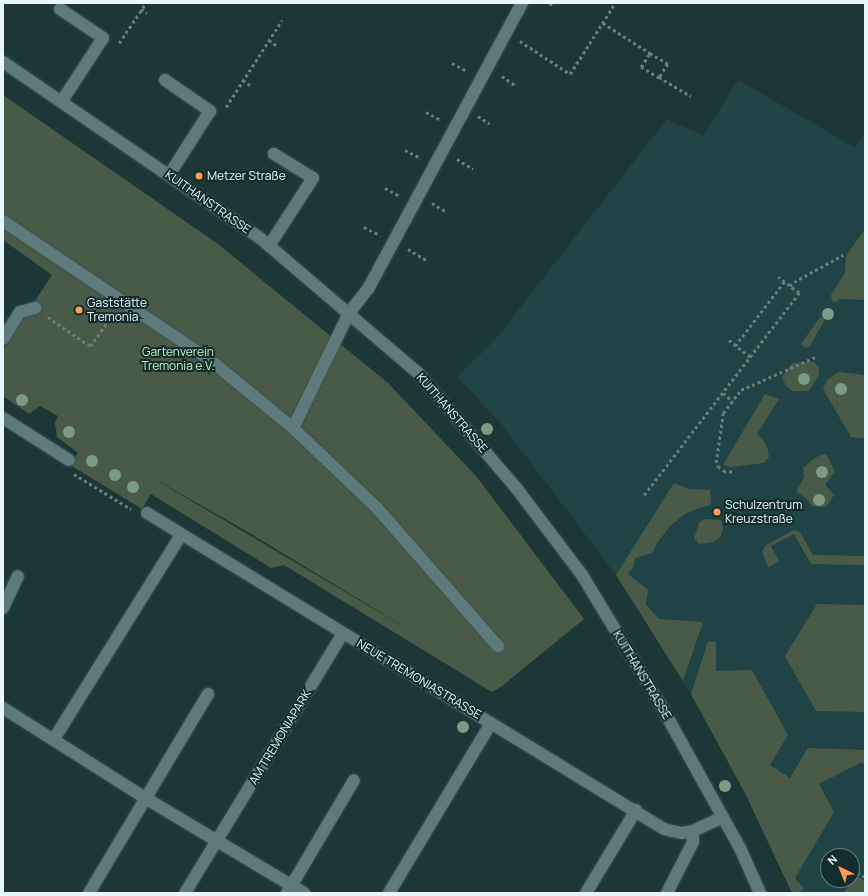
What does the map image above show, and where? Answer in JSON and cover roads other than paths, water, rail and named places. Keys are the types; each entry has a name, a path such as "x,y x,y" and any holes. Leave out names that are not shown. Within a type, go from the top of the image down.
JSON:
{"street":[{"path":"293,428 349,313 368,290 522,3"},
{"path":"60,9 103,38 62,101"},
{"name":"KUITHANSTRASSE","path":"3,62 62,101 269,246 418,373 517,489 577,569 660,702 740,848 760,893"},
{"path":"164,80 210,111 168,175"},
{"path":"269,246 313,178 274,154"},
{"path":"3,221 210,360 293,428 377,508 498,646"},
{"path":"3,339 20,312 34,308"},
{"path":"3,418 69,460"},
{"name":"NEUE TREMONIASTRASSE","path":"147,513 636,810 664,829 682,833 693,831"},
{"path":"54,739 182,535"},
{"path":"3,608 18,576"},
{"name":"AM TREMONIAPARK","path":"186,893 343,633"},
{"path":"89,893 208,694"},
{"path":"3,708 217,841 290,889 304,893"},
{"path":"389,893 491,723"},
{"path":"290,889 354,780"},
{"path":"586,893 636,810"},
{"path":"668,893 693,842 693,831 722,817"}],"place":[{"name":"Metzer Straße","path":"199,176"},
{"name":"Gaststätte Tremonia","path":"79,310"},
{"name":"Schulzentrum Kreuzstraße","path":"717,512"}],"park label":[{"name":"Gartenverein Tremonia e.V.","path":"178,359"}]}
